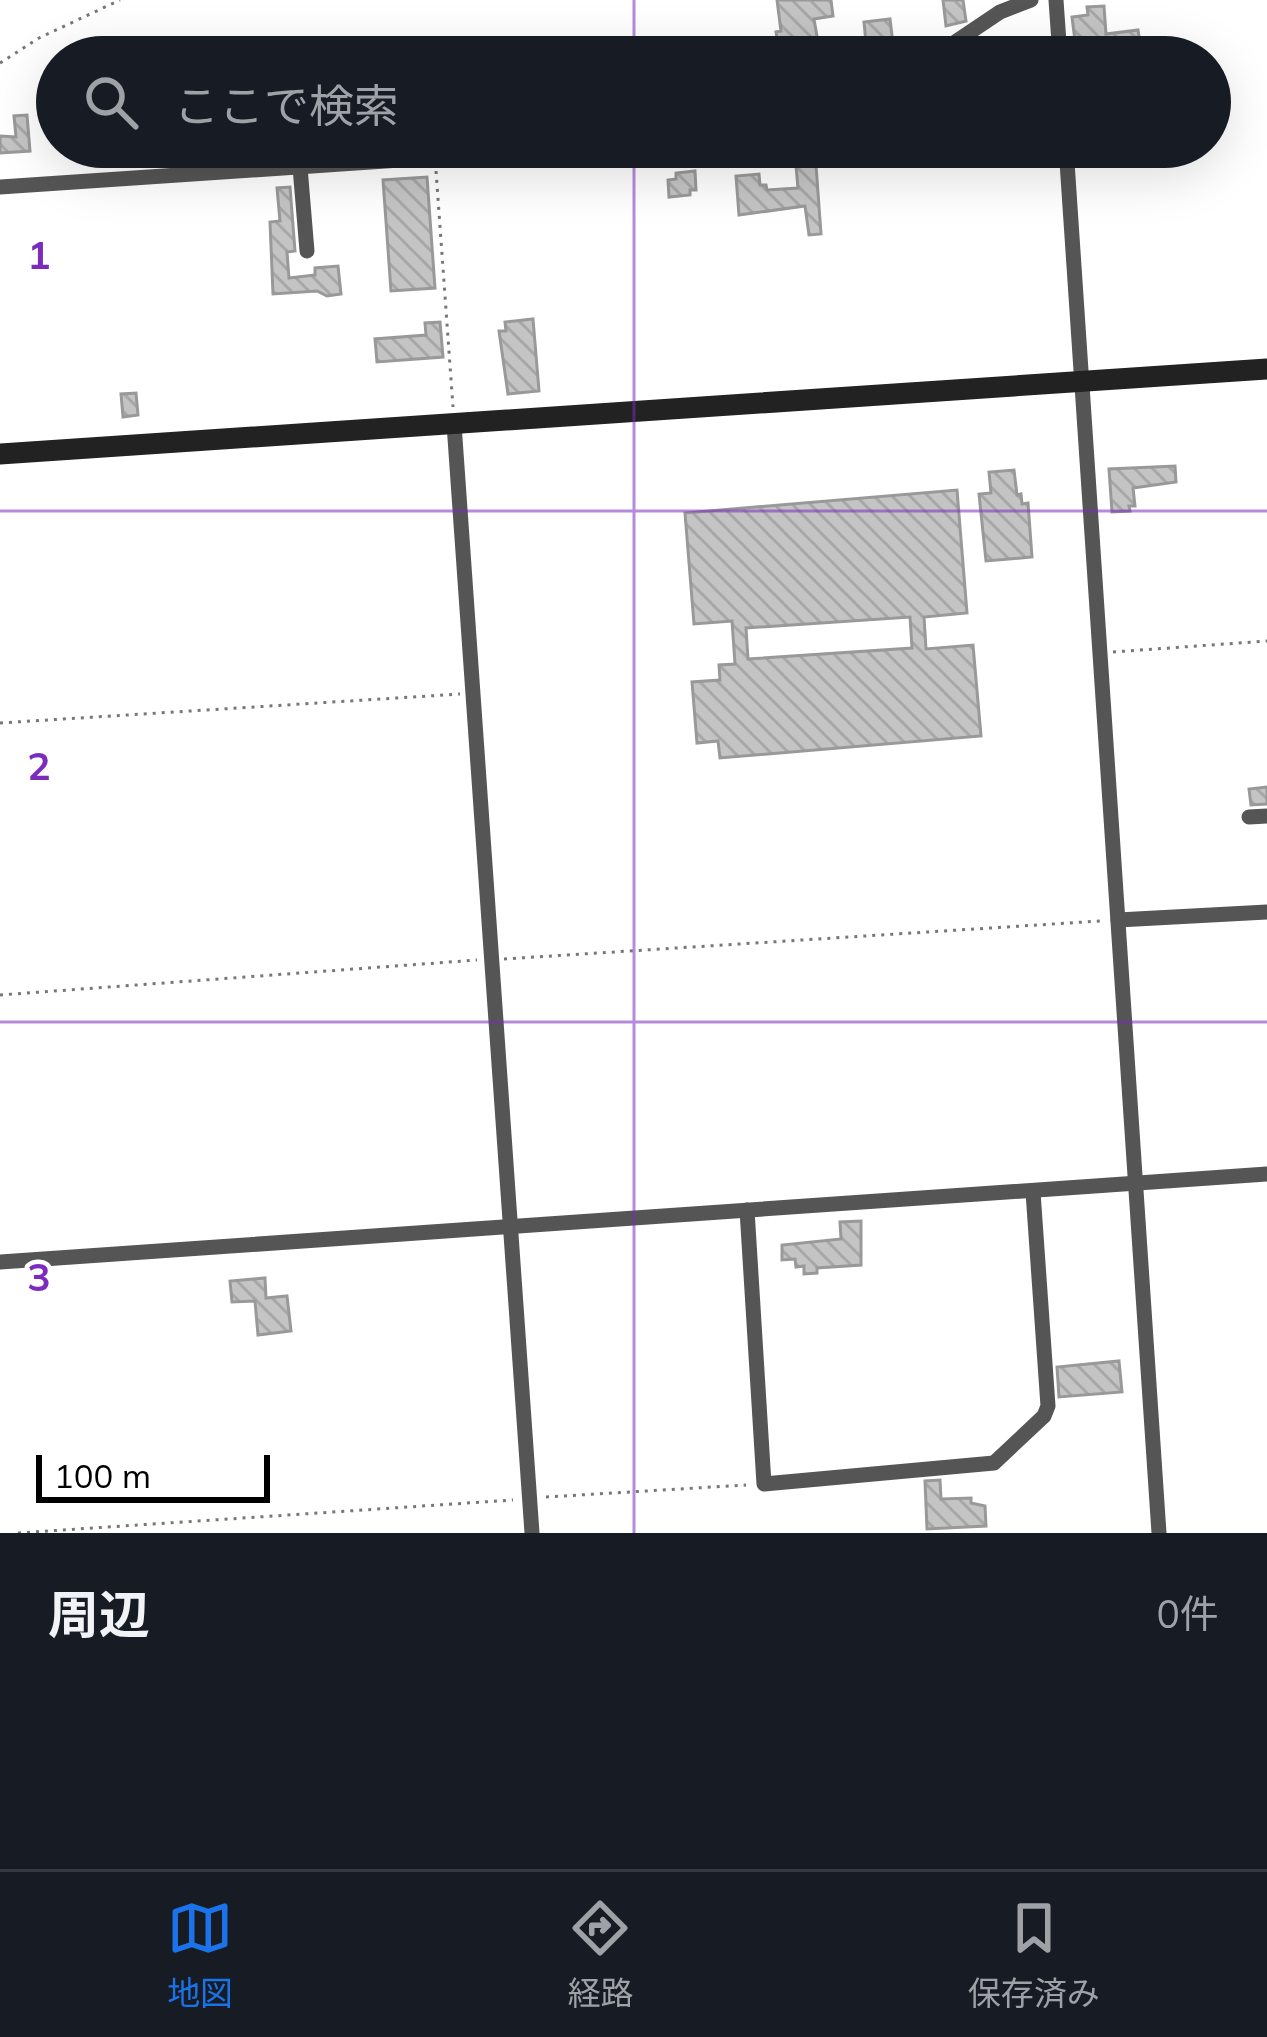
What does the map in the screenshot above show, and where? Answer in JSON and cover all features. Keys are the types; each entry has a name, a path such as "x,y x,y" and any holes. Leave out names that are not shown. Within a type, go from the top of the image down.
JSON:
{"street":[{"path":"964,36 1000,11 1030,0"},
{"path":"1056,0 1059,36"},
{"path":"0,187 284,168"},
{"path":"299,168 307,250"},
{"path":"1067,168 1159,1533"},
{"path":"0,454 1267,369"},
{"path":"454,424 532,1533"},
{"path":"1249,817 1267,816"},
{"path":"1118,920 1267,912"},
{"path":"0,1262 1267,1174"},
{"path":"747,1210 764,1484 994,1463 1044,1416 1048,1406 1033,1192"}],"path":[{"path":"43,36 120,0"},
{"path":"0,63 36,40"},
{"path":"436,168 454,424"},
{"path":"1100,653 1267,641"},
{"path":"0,724 474,694"},
{"path":"0,995 1118,920"},
{"path":"18,1533 764,1484"}],"building":[{"path":"777,0 831,0 833,16 814,19 817,36 777,36 781,31"},
{"path":"943,0 963,0 966,21 946,26"},
{"path":"1104,6 1106,34 1138,30 1139,36 1074,36 1072,17 1088,15 1087,7"},
{"path":"890,19 892,36 865,36 864,22"},
{"path":"27,115 30,151 0,153 0,136 16,137 14,116"},
{"path":"796,168 816,168 821,234 809,235 805,206 739,215 736,176 759,174 760,185 767,190 798,188"},
{"path":"695,171 696,190 669,197 668,180 676,179 676,173"},
{"path":"427,177 435,288 391,291 383,180"},
{"path":"290,187 295,251 287,252 289,278 338,266 341,294 273,294 270,222 280,221 277,188"},
{"path":"533,319 539,391 508,394 499,331 506,331 505,322"},
{"path":"440,322 443,357 377,362 375,339 426,335 425,323"},
{"path":"136,393 138,415 123,417 121,394"},
{"path":"1175,466 1176,482 1133,488 1135,506 1112,512 1109,469"},
{"path":"1014,470 1017,495 1021,494 1022,504 1028,503 1032,557 986,561 979,494 991,493 989,472"},
{"path":"957,490 967,613 924,617 926,649 973,645 981,736 720,758 718,741 697,743 692,682 720,680 719,665 735,664 732,621 694,624 685,513","holes":["910,617 912,648 748,659 746,628"]},
{"path":"1267,787 1267,804 1251,805 1249,789"},
{"path":"861,1221 861,1265 817,1268 817,1273 804,1274 804,1266 796,1267 795,1259 782,1260 782,1245 841,1239 840,1222"},
{"path":"265,1278 266,1298 287,1296 291,1331 258,1335 255,1301 232,1302 230,1281"},
{"path":"1119,1361 1122,1392 1059,1397 1057,1367"},
{"path":"940,1480 941,1499 971,1498 971,1503 985,1506 986,1526 927,1529 925,1481"}]}
